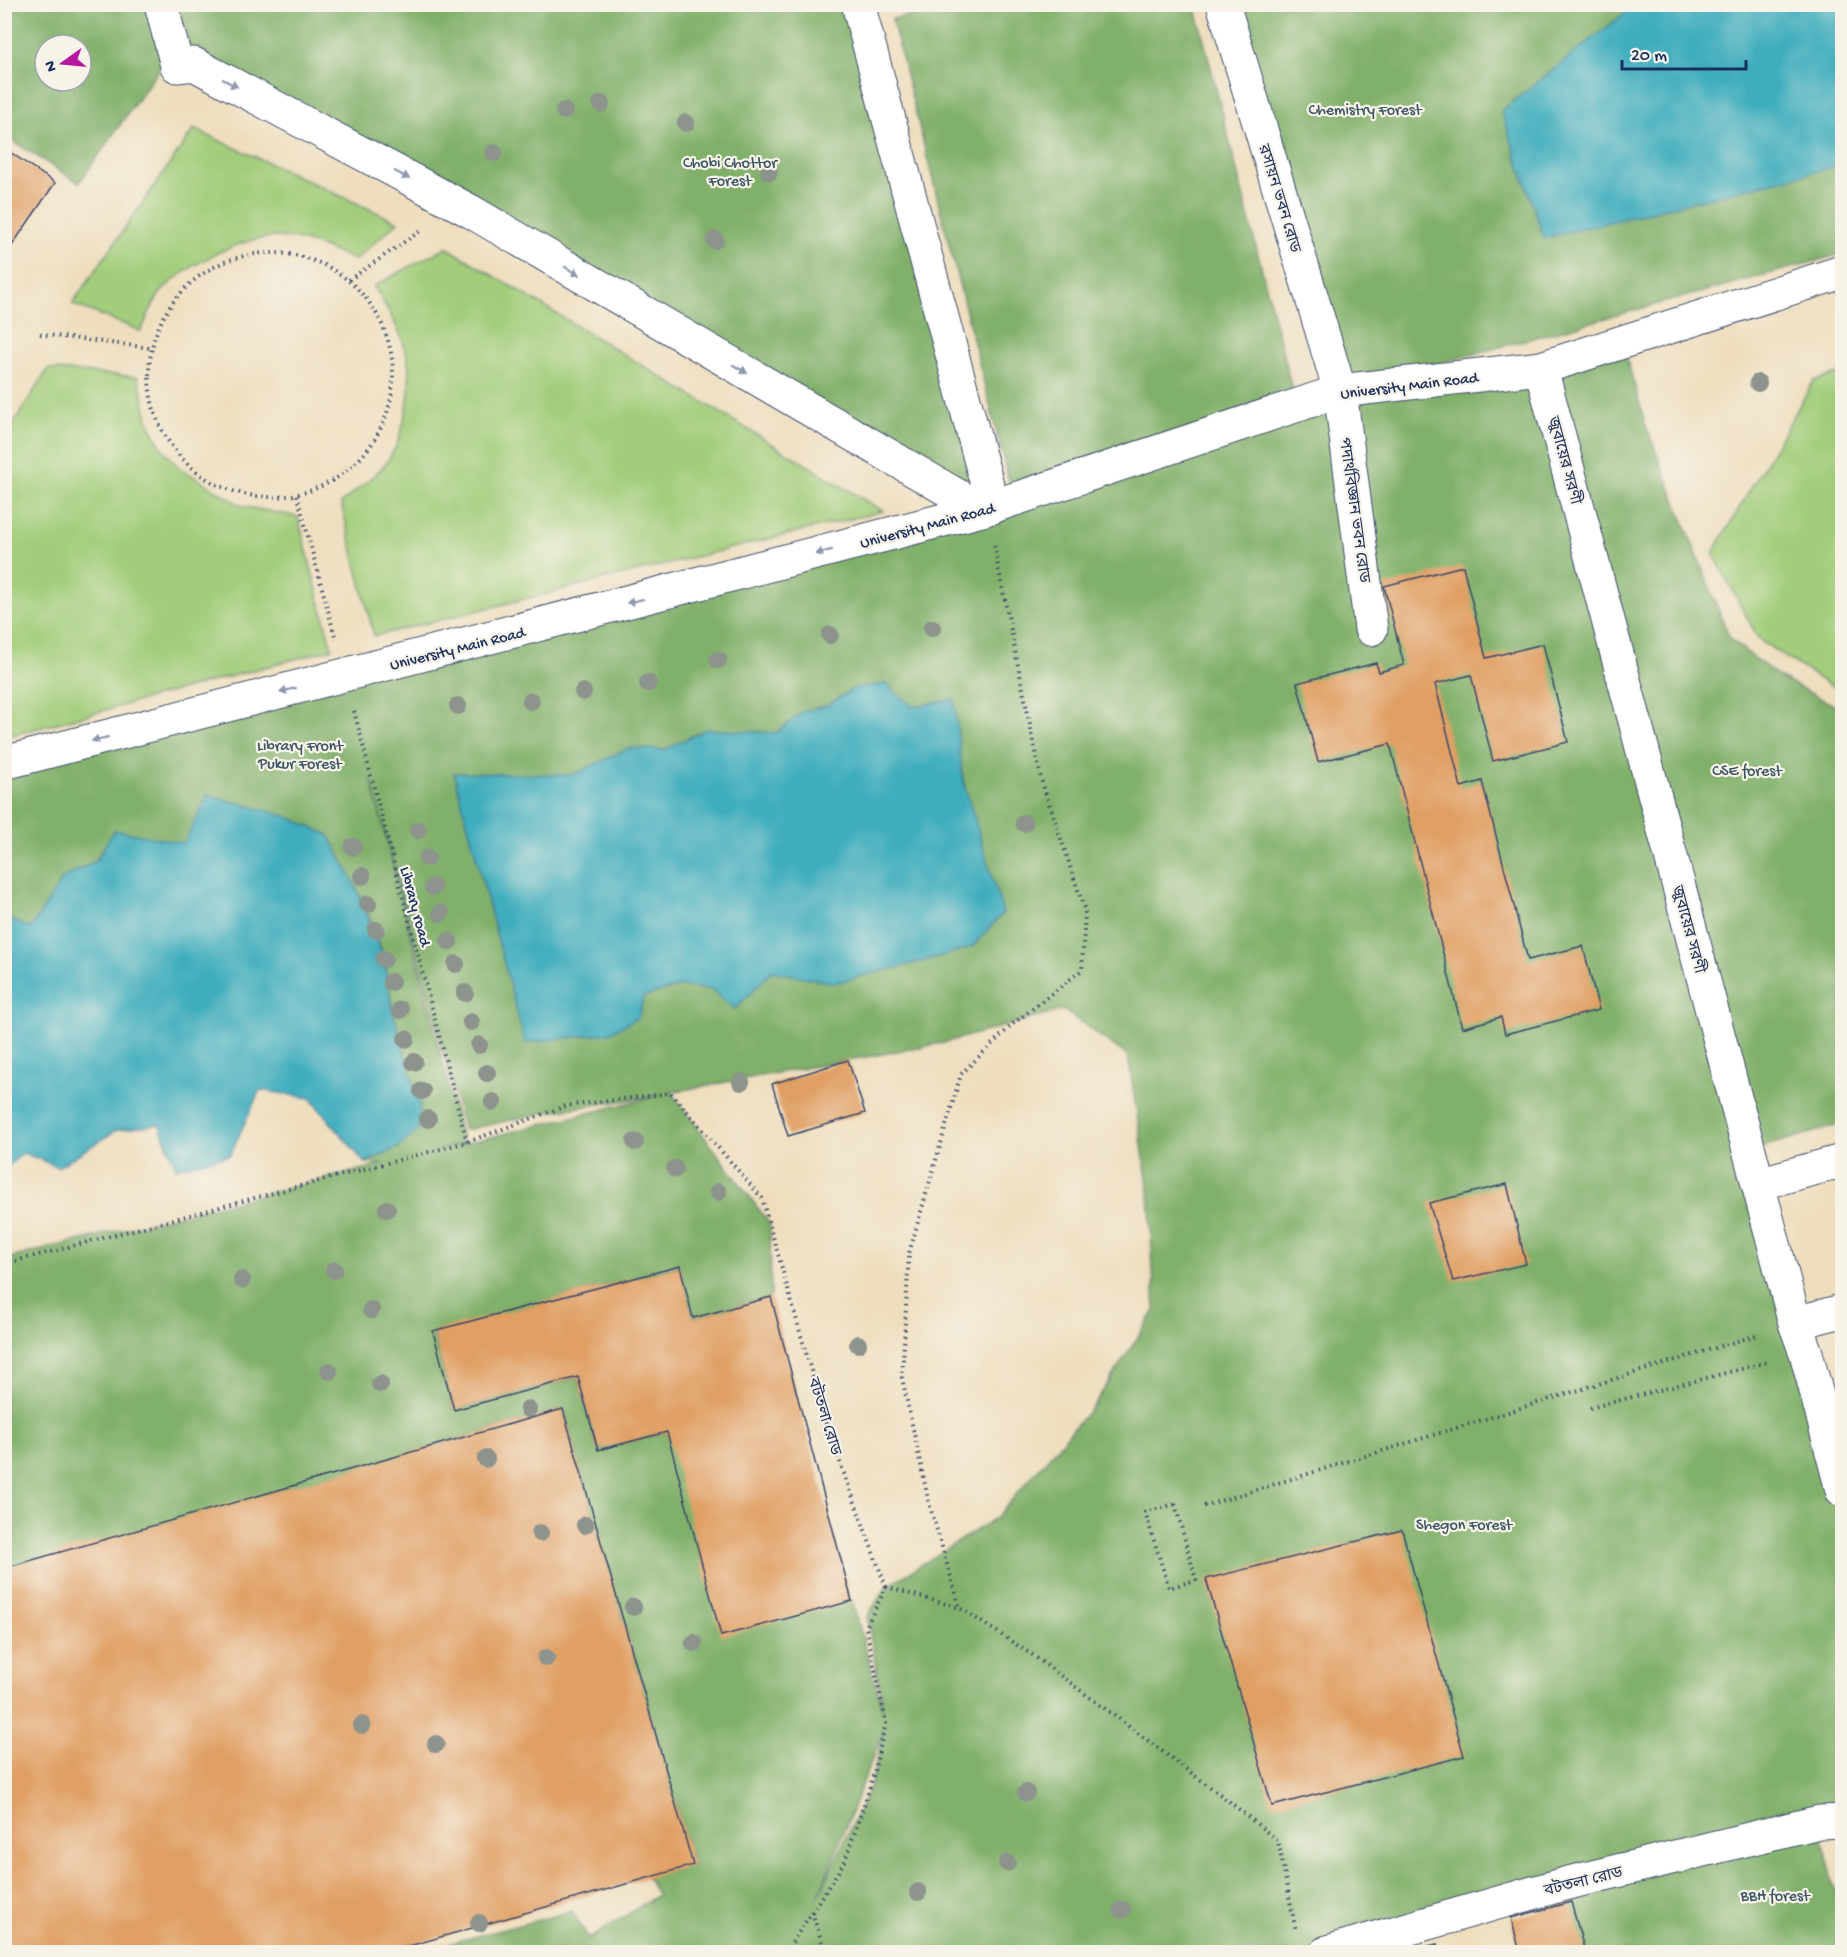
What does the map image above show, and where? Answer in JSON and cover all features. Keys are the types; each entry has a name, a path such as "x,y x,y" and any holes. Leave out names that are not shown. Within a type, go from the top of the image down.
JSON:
{"street":[{"path":"161,4 185,65 458,204 988,508"},
{"path":"178,4 185,65"},
{"path":"858,4 988,508"},
{"name":"রসায়ন ভবন রোড","path":"1223,4 1340,391"},
{"name":"University Main Road","path":"4,763 988,508 1340,391 1541,368 1842,272"},
{"name":"জুবায়ের সরণী","path":"1541,368 1758,1184 1842,1490"},
{"name":"পদার্থবিজ্ঞান ভবন রোড","path":"1340,391 1371,629"},
{"path":"1758,1184 1842,1161"},
{"path":"1801,1338 1842,1311"},
{"name":"বটতলা রোড","path":"1313,1947 1819,1822 1842,1821"}],"path":[{"path":"349,280 458,204"},
{"path":"284,252 319,262 349,280 374,307 389,340 393,376 388,412 372,446 347,472 313,491 266,498 241,494 206,480 177,454 158,422 148,384 151,348 164,314 186,285 215,265 249,254 284,252"},
{"path":"40,334 151,348"},
{"name":"Library road","path":"297,495 467,1142"},
{"path":"960,1608 929,1503 902,1378 909,1253 961,1074 1014,1023 1082,970 1085,911 1041,779 988,508"},
{"name":"বটতলা রোড","path":"467,1142 566,1106 671,1093 762,1198 826,1427 886,1587"},
{"path":"4,1264 467,1142"},
{"path":"1590,1408 1801,1338"},
{"path":"1204,1506 1801,1338"},
{"path":"1175,1504 1196,1580 1169,1587 1145,1512 1175,1504"},
{"path":"785,1953 845,1861 871,1784 886,1723 866,1627 886,1587 960,1608 1034,1656 1225,1798 1278,1841 1313,1947"},
{"path":"812,1911 825,1953"}],"green space":[{"path":"4,5 146,5 162,65 79,183 5,136"},
{"path":"178,5 857,5 982,510 1011,489 892,19 949,5 1195,5 1296,405 1339,391 1235,5 1842,5 1842,254 1345,389 1622,342 1646,426 1730,639 1782,679 1842,709 1842,1124 1749,1151 1842,1490 1842,1831 1822,1835 1842,1919 1842,1952 1581,1952 1564,1884 1327,1952 417,1952 572,1911 589,1939 658,1895 646,1877 693,1865 563,1409 5,1569 5,1259 384,1164 365,1163 399,1147 394,1030 384,960 380,944 353,880 329,835 310,828 185,844 114,830 96,861 63,878 31,929 8,919 5,929 5,763 981,510 194,64","holes":["371,779 464,1130 553,1111 661,1095 438,1150 463,1143","1063,1010 1128,1056 1149,1191 1155,1311 1093,1406 996,1518 886,1587 867,1617 884,1714 852,1601 667,1432 598,1450 578,1377 454,1410 433,1332 680,1266 693,1318 771,1297 770,1224 671,1092 943,1043","884,1729 871,1784 818,1897"]},
{"path":"194,129 398,222 355,260 317,245 296,239 276,237 245,242 228,249 194,266 166,287 155,302 141,331 72,304"},
{"path":"446,247 883,511 374,636 341,503 379,471 392,454 404,422 410,379 400,333 374,286"},
{"path":"48,369 138,377 149,423 161,447 178,467 242,506 298,517 332,649 5,737 5,437"},
{"path":"1842,373 1842,689 1831,686 1759,640 1713,553 1814,381"}],"water":[{"path":"1635,5 1842,5 1842,165 1544,238 1501,111"},
{"path":"886,684 913,707 954,699 963,780 1003,913 972,947 834,983 772,971 735,1009 712,990 681,986 643,997 639,1017 609,1033 525,1043 454,773 573,775 629,748 664,750 706,729 776,733 804,711 828,705 854,688"},
{"path":"208,795 286,816 329,835 355,884 384,959 393,1012 420,1105 418,1130 399,1147 365,1163 310,1098 260,1090 230,1155 176,1168 159,1124 117,1130 58,1167 23,1153 5,1169 4,929 8,919 31,928 63,878 96,861 114,830 184,843"}],"building":[{"path":"4,148 55,183 4,257"},
{"path":"1463,566 1486,658 1543,644 1568,742 1493,761 1471,675 1435,684 1461,787 1482,781 1528,960 1583,946 1599,1010 1505,1034 1501,1017 1462,1028 1390,744 1318,762 1297,683 1376,663 1379,672 1404,665 1384,586"},
{"path":"848,1060 865,1113 788,1136 772,1084"},
{"path":"1507,1184 1526,1264 1453,1281 1429,1203"},
{"path":"680,1266 693,1318 771,1297 852,1601 721,1636 667,1432 598,1450 578,1377 454,1410 433,1331"},
{"path":"563,1409 693,1865 388,1952 4,1952 4,1568"},
{"path":"1402,1530 1464,1756 1272,1806 1206,1579"},
{"path":"1571,1902 1585,1952 1520,1952 1511,1918"},
{"path":"1437,1944 1439,1952 1417,1952 1416,1949"}],"park label":[{"name":"Chemistry Forest","path":"1365,108"},
{"name":"Chobi Chottor Forest","path":"730,170"},
{"name":"Library Front Pukur Forest","path":"300,753"},
{"name":"CSE forest","path":"1747,769"},
{"name":"Shegon Forest","path":"1464,1523"},
{"name":"BBH forest","path":"1775,1894"}]}
